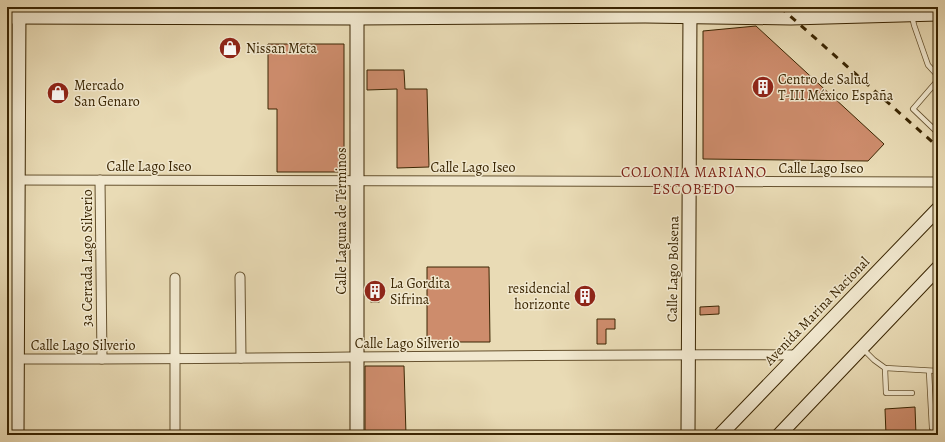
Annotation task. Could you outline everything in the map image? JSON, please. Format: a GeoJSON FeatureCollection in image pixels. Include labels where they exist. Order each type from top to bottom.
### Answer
{"type":"FeatureCollection","features":[{"type":"Feature","properties":{"kind":"main road","name":"Calle Laguna de Términos"},"geometry":{"type":"LineString","coordinates":[[357,12],[358,435]]}},
{"type":"Feature","properties":{"kind":"main road"},"geometry":{"type":"LineString","coordinates":[[16,435],[18,359],[12,270],[15,14],[690,12],[791,18],[938,14]]}},
{"type":"Feature","properties":{"kind":"main road","name":"Calle Lago Bolsena"},"geometry":{"type":"LineString","coordinates":[[688,435],[690,12]]}},
{"type":"Feature","properties":{"kind":"main road","name":"Avenida Marina Nacional"},"geometry":{"type":"LineString","coordinates":[[720,435],[938,209]]}},
{"type":"Feature","properties":{"kind":"main road"},"geometry":{"type":"LineString","coordinates":[[779,435],[938,268]]}},
{"type":"Feature","properties":{"kind":"street","name":"Calle Lago Iseo"},"geometry":{"type":"LineString","coordinates":[[13,180],[938,182]]}},
{"type":"Feature","properties":{"kind":"street","name":"3a Cerrada Lago Silverio"},"geometry":{"type":"LineString","coordinates":[[100,180],[102,359]]}},
{"type":"Feature","properties":{"kind":"street"},"geometry":{"type":"LineString","coordinates":[[240,277],[241,358]]}},
{"type":"Feature","properties":{"kind":"street"},"geometry":{"type":"LineString","coordinates":[[175,278],[175,435]]}},
{"type":"Feature","properties":{"kind":"street","name":"Calle Lago Silverio"},"geometry":{"type":"LineString","coordinates":[[18,359],[688,354],[796,355]]}},
{"type":"Feature","properties":{"kind":"lane"},"geometry":{"type":"LineString","coordinates":[[912,14],[914,25],[928,65],[938,76]]}},
{"type":"Feature","properties":{"kind":"lane"},"geometry":{"type":"LineString","coordinates":[[938,80],[913,109],[938,133]]}},
{"type":"Feature","properties":{"kind":"lane"},"geometry":{"type":"LineString","coordinates":[[862,348],[885,368],[929,372],[938,371]]}},
{"type":"Feature","properties":{"kind":"lane"},"geometry":{"type":"LineString","coordinates":[[885,368],[886,393],[912,393]]}},
{"type":"Feature","properties":{"kind":"lane"},"geometry":{"type":"LineString","coordinates":[[929,372],[932,428],[938,428]]}},
{"type":"Feature","properties":{"kind":"building","name":"Centro de Salud T-III México España"},"geometry":{"type":"Polygon","coordinates":[[[756,26],[884,144],[868,161],[703,159],[703,31],[756,26]]]}},
{"type":"Feature","properties":{"kind":"building"},"geometry":{"type":"Polygon","coordinates":[[[268,44],[344,44],[344,172],[277,172],[277,109],[268,109],[268,44]]]}},
{"type":"Feature","properties":{"kind":"building"},"geometry":{"type":"Polygon","coordinates":[[[367,70],[404,70],[405,89],[427,89],[429,167],[397,168],[397,89],[367,90],[367,70]]]}},
{"type":"Feature","properties":{"kind":"building"},"geometry":{"type":"Polygon","coordinates":[[[427,267],[489,267],[490,342],[427,342],[427,267]]]}},
{"type":"Feature","properties":{"kind":"building","name":"La Gordita Sifrina"},"geometry":{"type":"Polygon","coordinates":[[[371,286],[379,286],[379,302],[371,302],[371,286]]]}},
{"type":"Feature","properties":{"kind":"building","name":"residencial horizonte"},"geometry":{"type":"Polygon","coordinates":[[[581,291],[589,291],[589,300],[581,301],[581,291]]]}},
{"type":"Feature","properties":{"kind":"building"},"geometry":{"type":"Polygon","coordinates":[[[719,306],[719,314],[700,315],[700,307],[719,306]]]}},
{"type":"Feature","properties":{"kind":"building"},"geometry":{"type":"Polygon","coordinates":[[[597,319],[615,319],[615,329],[606,329],[606,344],[597,344],[597,319]]]}},
{"type":"Feature","properties":{"kind":"building"},"geometry":{"type":"Polygon","coordinates":[[[365,366],[404,366],[406,435],[365,435],[365,366]]]}},
{"type":"Feature","properties":{"kind":"building"},"geometry":{"type":"Polygon","coordinates":[[[915,407],[916,435],[886,435],[885,409],[915,407]]]}},
{"type":"Feature","properties":{"kind":"railway"},"geometry":{"type":"LineString","coordinates":[[780,7],[938,147]]}},
{"type":"Feature","properties":{"kind":"place","name":"Nissan Meta"},"geometry":{"type":"Point","coordinates":[230,48]}},
{"type":"Feature","properties":{"kind":"place","name":"Centro de Salud T-III México España"},"geometry":{"type":"Point","coordinates":[763,87]}},
{"type":"Feature","properties":{"kind":"place","name":"Mercado San Genaro"},"geometry":{"type":"Point","coordinates":[58,93]}},
{"type":"Feature","properties":{"kind":"place","name":"La Gordita Sifrina"},"geometry":{"type":"Point","coordinates":[375,291]}},
{"type":"Feature","properties":{"kind":"place","name":"residencial horizonte"},"geometry":{"type":"Point","coordinates":[585,296]}},
{"type":"Feature","properties":{"kind":"district","name":"COLONIA MARIANO ESCOBEDO"},"geometry":{"type":"Point","coordinates":[694,180]}}]}
